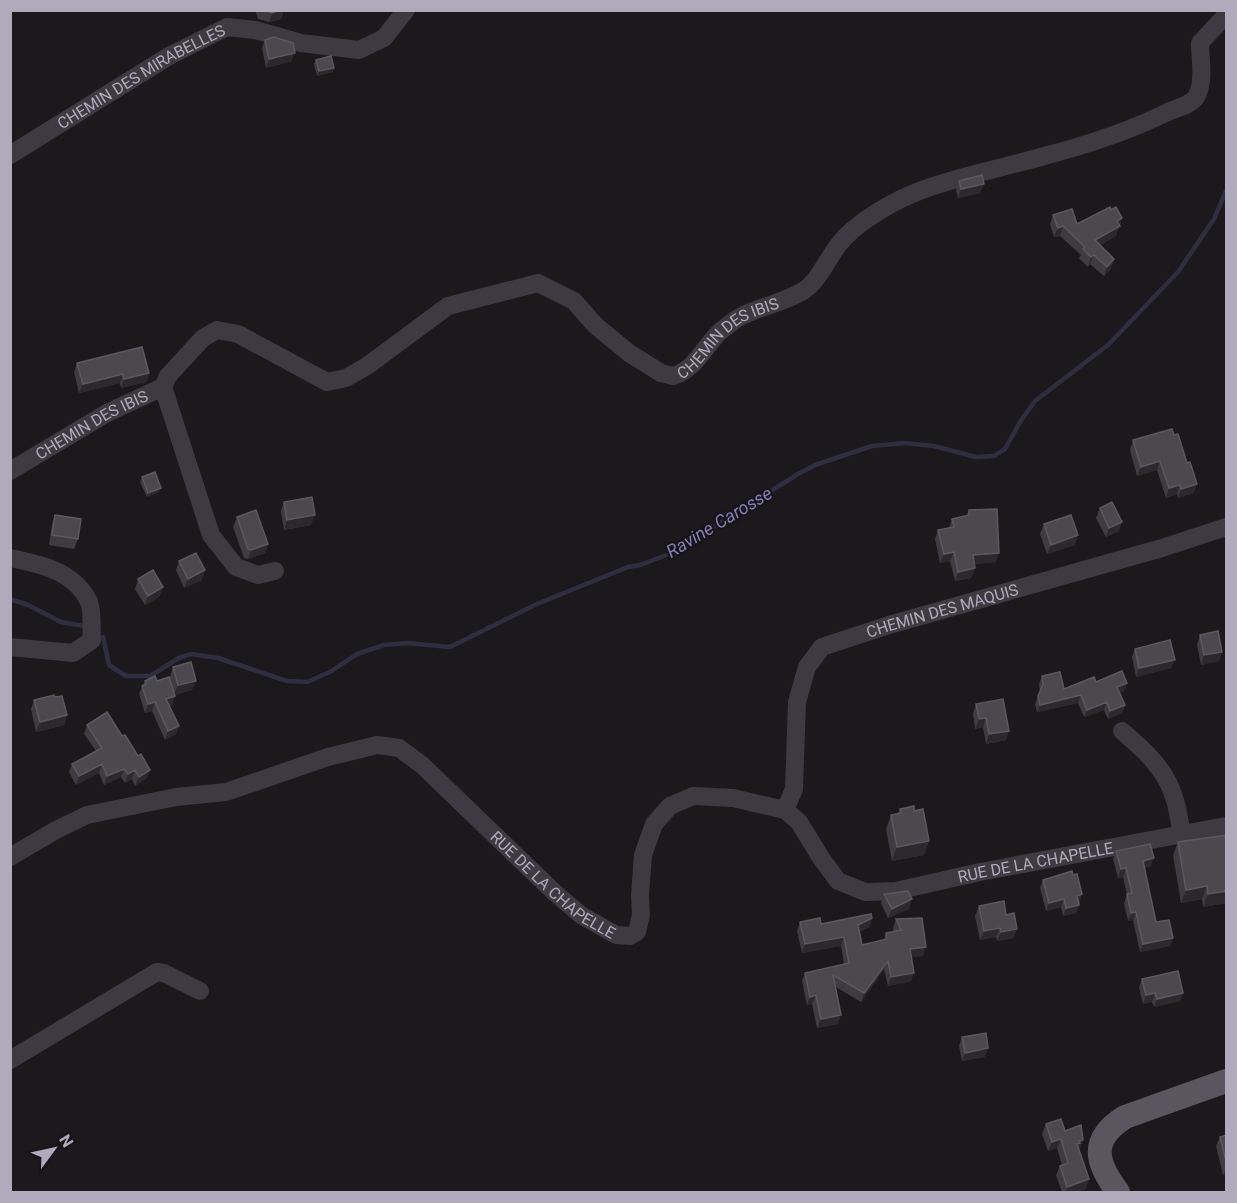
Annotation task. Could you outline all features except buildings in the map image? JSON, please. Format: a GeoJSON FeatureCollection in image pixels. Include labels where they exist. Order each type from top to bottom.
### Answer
{"type":"FeatureCollection","features":[{"type":"Feature","properties":{"kind":"main road"},"geometry":{"type":"LineString","coordinates":[[1118,1192],[1104,1175],[1099,1153],[1101,1140],[1111,1125],[1162,1102],[1227,1081]]}},
{"type":"Feature","properties":{"kind":"street","name":"CHEMIN DES MIRABELLES"},"geometry":{"type":"LineString","coordinates":[[10,155],[169,56],[227,27],[255,30],[302,43],[359,50],[384,38],[406,10]]}},
{"type":"Feature","properties":{"kind":"street","name":"CHEMIN DES IBIS"},"geometry":{"type":"LineString","coordinates":[[10,471],[107,413],[163,387],[168,376],[203,338],[217,330],[238,334],[327,382],[346,378],[367,366],[447,306],[538,283],[574,301],[595,325],[649,366],[673,376],[683,373],[719,333],[742,315],[804,291],[815,280],[852,229],[888,208],[919,192],[954,179],[1100,140],[1193,101],[1201,81],[1200,43],[1227,15]]}},
{"type":"Feature","properties":{"kind":"street"},"geometry":{"type":"LineString","coordinates":[[163,387],[211,535],[236,567],[258,575],[276,571]]}},
{"type":"Feature","properties":{"kind":"street","name":"CHEMIN DES MAQUIS"},"geometry":{"type":"LineString","coordinates":[[786,810],[794,789],[797,702],[807,668],[822,647],[1227,527]]}},
{"type":"Feature","properties":{"kind":"street"},"geometry":{"type":"LineString","coordinates":[[10,558],[43,564],[72,579],[90,603],[92,640],[73,653],[10,647]]}},
{"type":"Feature","properties":{"kind":"street"},"geometry":{"type":"LineString","coordinates":[[1122,731],[1147,752],[1162,772],[1174,795],[1182,834]]}},
{"type":"Feature","properties":{"kind":"street","name":"RUE DE LA CHAPELLE"},"geometry":{"type":"LineString","coordinates":[[10,857],[87,815],[176,796],[226,792],[328,757],[377,745],[399,748],[422,765],[554,892],[581,915],[616,936],[630,936],[637,932],[641,915],[643,855],[654,825],[670,806],[693,796],[733,798],[786,810],[799,822],[821,858],[838,880],[865,892],[896,891],[980,872],[1227,826]]}},
{"type":"Feature","properties":{"kind":"street"},"geometry":{"type":"LineString","coordinates":[[10,1060],[157,972],[164,973],[200,991]]}},
{"type":"Feature","properties":{"kind":"waterway","name":"Ravine Carosse"},"geometry":{"type":"LineString","coordinates":[[103,637],[109,665],[126,676],[150,676],[179,658],[191,654],[218,658],[287,681],[307,682],[330,672],[357,654],[384,645],[407,643],[450,647],[537,604],[628,567],[672,553],[798,474],[815,465],[872,446],[905,443],[934,446],[976,457],[994,456],[1005,449],[1035,401],[1108,345],[1178,272],[1214,219],[1226,191]]}},
{"type":"Feature","properties":{"kind":"waterway","name":"Ravine Carosse"},"geometry":{"type":"LineString","coordinates":[[10,599],[28,605],[61,622],[84,626]]}}]}
